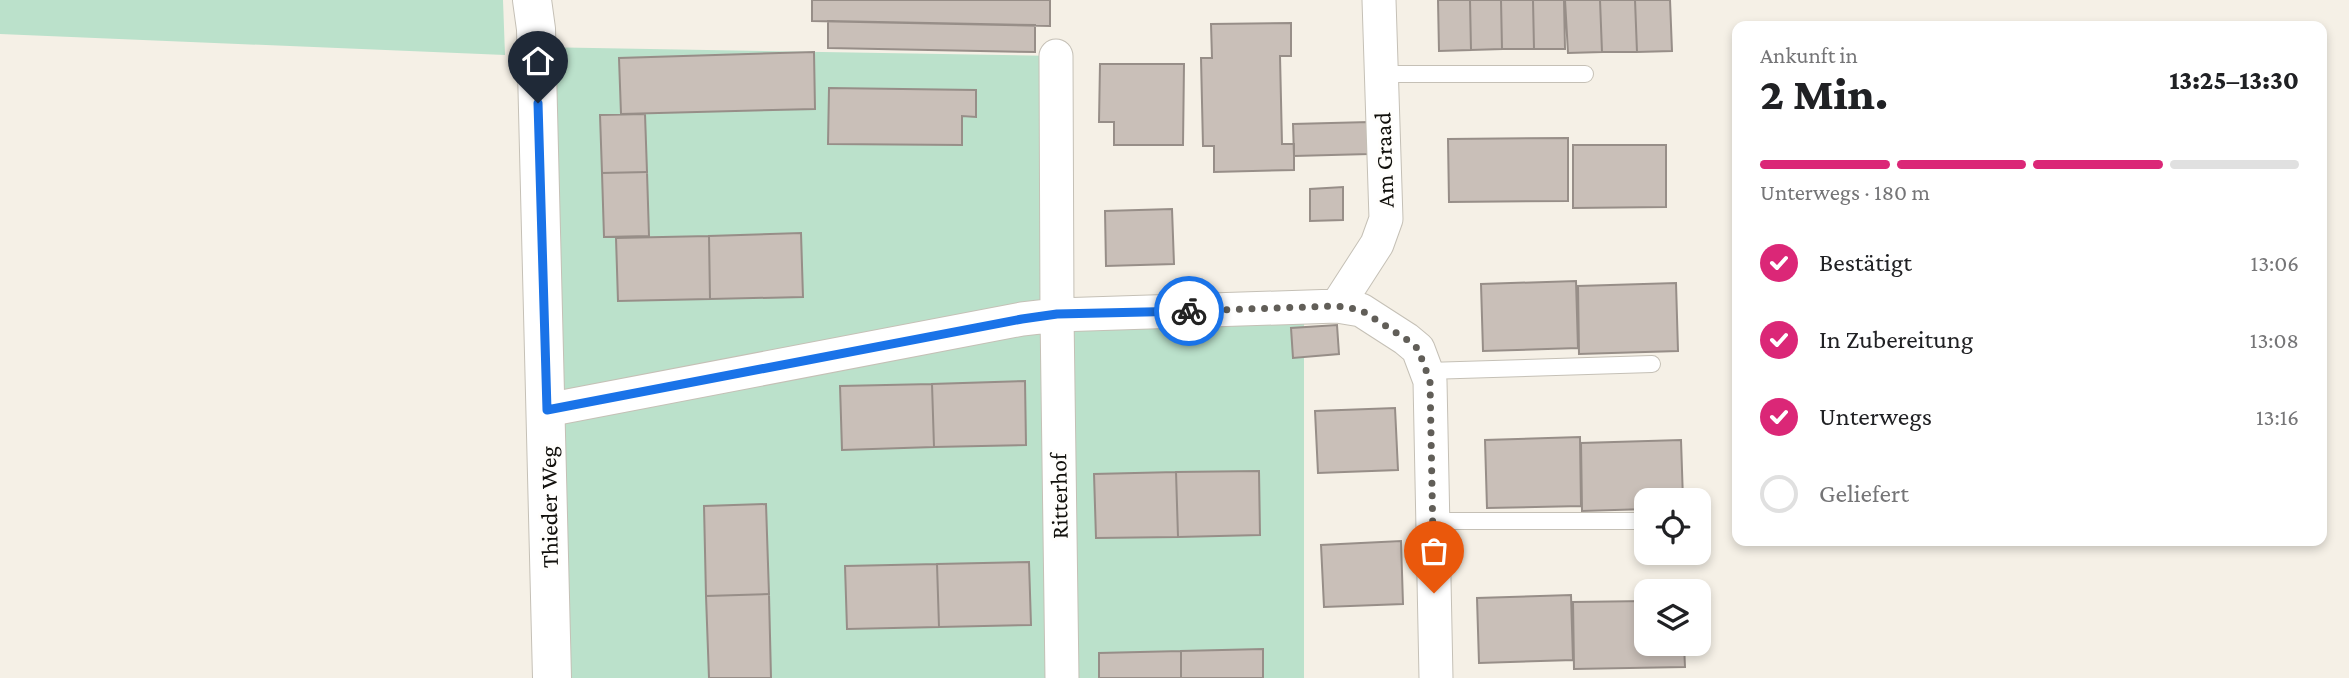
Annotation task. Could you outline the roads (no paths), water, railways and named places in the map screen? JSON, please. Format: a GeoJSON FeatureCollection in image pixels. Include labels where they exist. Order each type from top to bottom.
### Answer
{"type":"FeatureCollection","features":[{"type":"Feature","properties":{"kind":"street","name":"Thieder Weg"},"geometry":{"type":"LineString","coordinates":[[532,0],[536,29],[552,678]]}},
{"type":"Feature","properties":{"kind":"street","name":"Am Graad"},"geometry":{"type":"LineString","coordinates":[[1337,306],[1377,244],[1387,219],[1379,0]]}},
{"type":"Feature","properties":{"kind":"street","name":"Ritterhof"},"geometry":{"type":"LineString","coordinates":[[1056,56],[1062,678]]}},
{"type":"Feature","properties":{"kind":"street"},"geometry":{"type":"LineString","coordinates":[[547,410],[1057,314],[1337,306],[1361,310],[1418,349],[1430,381],[1436,678]]}},
{"type":"Feature","properties":{"kind":"lane"},"geometry":{"type":"LineString","coordinates":[[1382,74],[1585,74]]}},
{"type":"Feature","properties":{"kind":"lane"},"geometry":{"type":"LineString","coordinates":[[1427,371],[1652,364]]}},
{"type":"Feature","properties":{"kind":"lane"},"geometry":{"type":"LineString","coordinates":[[1433,521],[1634,521]]}}]}
